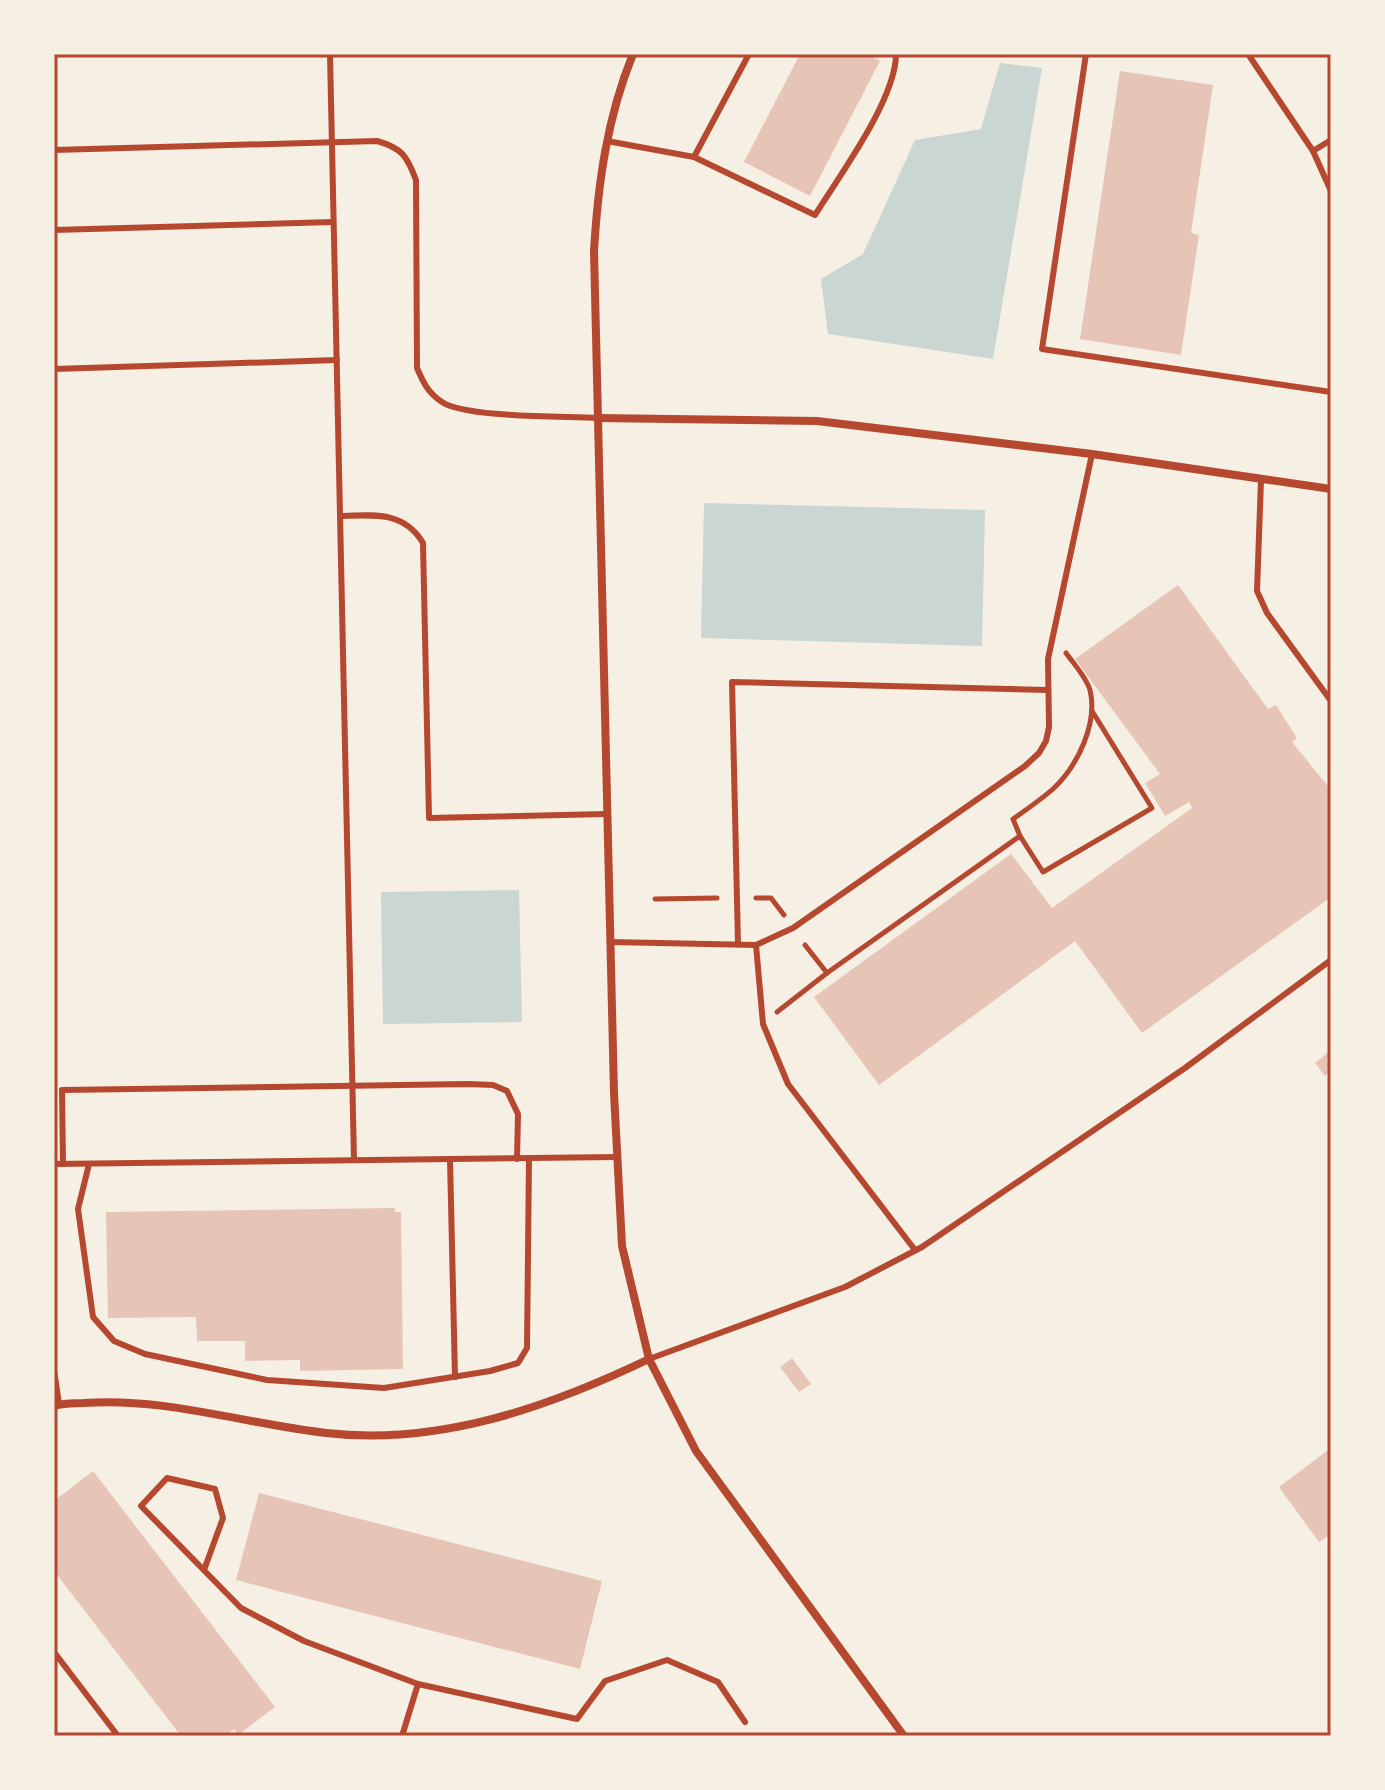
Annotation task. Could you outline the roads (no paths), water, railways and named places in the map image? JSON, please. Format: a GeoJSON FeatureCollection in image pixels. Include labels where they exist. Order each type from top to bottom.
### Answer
{"type":"FeatureCollection","features":[{"type":"Feature","properties":{"kind":"street"},"geometry":{"type":"LineString","coordinates":[[633,54],[624,76],[598,186],[594,251],[606,814],[622,1246],[649,1359],[696,1451],[901,1735]]}},
{"type":"Feature","properties":{"kind":"street"},"geometry":{"type":"LineString","coordinates":[[597,418],[817,421],[1092,454],[1331,489]]}},
{"type":"Feature","properties":{"kind":"street"},"geometry":{"type":"LineString","coordinates":[[57,1405],[111,1401],[180,1409],[328,1434],[412,1435],[516,1413],[592,1386],[649,1359]]}},
{"type":"Feature","properties":{"kind":"lane"},"geometry":{"type":"LineString","coordinates":[[330,54],[354,1160]]}},
{"type":"Feature","properties":{"kind":"lane"},"geometry":{"type":"LineString","coordinates":[[694,157],[749,54]]}},
{"type":"Feature","properties":{"kind":"lane"},"geometry":{"type":"LineString","coordinates":[[607,141],[694,157],[815,215],[880,109],[896,67],[896,54]]}},
{"type":"Feature","properties":{"kind":"lane"},"geometry":{"type":"LineString","coordinates":[[1086,54],[1042,349],[1331,392]]}},
{"type":"Feature","properties":{"kind":"lane"},"geometry":{"type":"LineString","coordinates":[[1248,54],[1313,151],[1331,191]]}},
{"type":"Feature","properties":{"kind":"lane"},"geometry":{"type":"LineString","coordinates":[[1313,151],[1331,140]]}},
{"type":"Feature","properties":{"kind":"lane"},"geometry":{"type":"LineString","coordinates":[[54,150],[377,141],[396,147],[409,161],[416,180],[417,368],[426,389],[444,404],[470,412],[597,418]]}},
{"type":"Feature","properties":{"kind":"lane"},"geometry":{"type":"LineString","coordinates":[[54,230],[333,222]]}},
{"type":"Feature","properties":{"kind":"lane"},"geometry":{"type":"LineString","coordinates":[[54,369],[337,360]]}},
{"type":"Feature","properties":{"kind":"lane"},"geometry":{"type":"LineString","coordinates":[[610,942],[756,945],[793,928],[1025,766],[1039,753],[1049,727],[1048,659],[1092,454]]}},
{"type":"Feature","properties":{"kind":"lane"},"geometry":{"type":"LineString","coordinates":[[1261,480],[1257,591],[1267,613],[1331,701]]}},
{"type":"Feature","properties":{"kind":"lane"},"geometry":{"type":"LineString","coordinates":[[340,516],[374,515],[394,519],[414,528],[423,543],[429,818],[606,814]]}},
{"type":"Feature","properties":{"kind":"lane"},"geometry":{"type":"LineString","coordinates":[[738,944],[732,682],[1048,690]]}},
{"type":"Feature","properties":{"kind":"lane"},"geometry":{"type":"LineString","coordinates":[[756,945],[763,1024],[788,1084],[915,1250]]}},
{"type":"Feature","properties":{"kind":"lane"},"geometry":{"type":"LineString","coordinates":[[649,1359],[845,1287],[915,1250],[1082,1141],[1331,960]]}},
{"type":"Feature","properties":{"kind":"lane"},"geometry":{"type":"LineString","coordinates":[[63,1164],[62,1090],[352,1086],[493,1085],[507,1091],[518,1114],[517,1159]]}},
{"type":"Feature","properties":{"kind":"lane"},"geometry":{"type":"LineString","coordinates":[[54,1164],[618,1157]]}},
{"type":"Feature","properties":{"kind":"lane"},"geometry":{"type":"LineString","coordinates":[[89,1164],[78,1209],[93,1317],[114,1341],[145,1354],[267,1380],[384,1388],[490,1371],[518,1363],[527,1348],[529,1158]]}},
{"type":"Feature","properties":{"kind":"lane"},"geometry":{"type":"LineString","coordinates":[[450,1159],[455,1377]]}},
{"type":"Feature","properties":{"kind":"lane"},"geometry":{"type":"LineString","coordinates":[[54,1370],[57,1405]]}},
{"type":"Feature","properties":{"kind":"lane"},"geometry":{"type":"LineString","coordinates":[[204,1570],[223,1518],[215,1489],[167,1478],[141,1506],[241,1608],[304,1641],[418,1684],[577,1719],[605,1681],[667,1660],[718,1682],[745,1722]]}},
{"type":"Feature","properties":{"kind":"lane"},"geometry":{"type":"LineString","coordinates":[[54,1652],[118,1736]]}},
{"type":"Feature","properties":{"kind":"lane"},"geometry":{"type":"LineString","coordinates":[[402,1736],[418,1684]]}}]}
